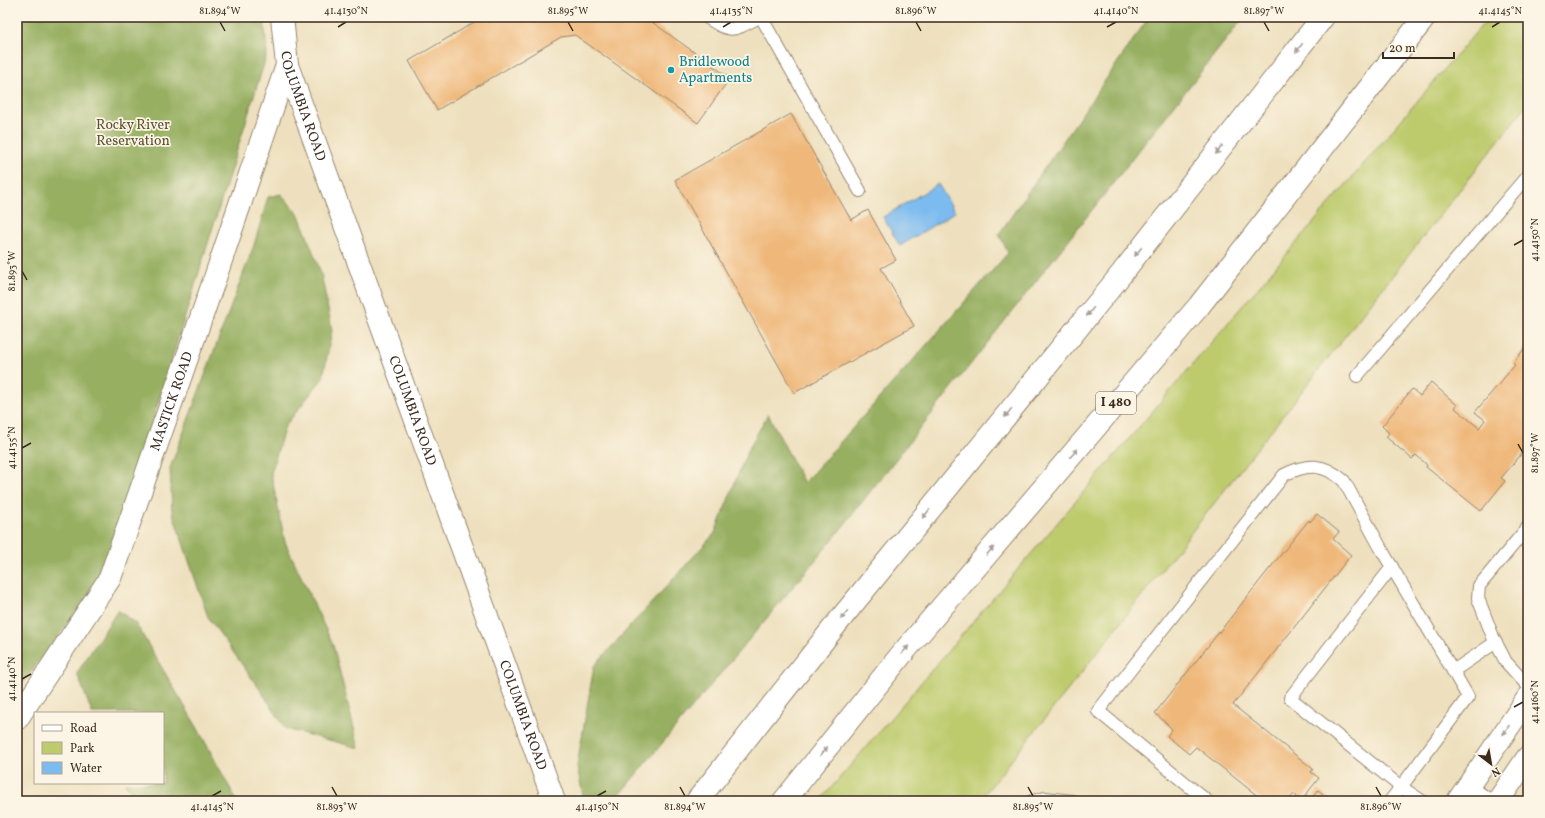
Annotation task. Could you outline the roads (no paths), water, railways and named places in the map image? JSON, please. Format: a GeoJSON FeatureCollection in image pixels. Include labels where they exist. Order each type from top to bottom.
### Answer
{"type":"FeatureCollection","features":[{"type":"Feature","properties":{"kind":"main road","name":"COLUMBIA ROAD"},"geometry":{"type":"LineString","coordinates":[[282,17],[287,65],[553,798]]}},
{"type":"Feature","properties":{"kind":"main road"},"geometry":{"type":"LineString","coordinates":[[697,801],[838,622],[1115,282],[1323,17]]}},
{"type":"Feature","properties":{"kind":"main road","name":"I 480"},"geometry":{"type":"LineString","coordinates":[[784,801],[901,655],[1199,306],[1425,17]]}},
{"type":"Feature","properties":{"kind":"main road","name":"MASTICK ROAD"},"geometry":{"type":"LineString","coordinates":[[17,719],[110,578],[215,278],[287,65]]}},
{"type":"Feature","properties":{"kind":"main road"},"geometry":{"type":"LineString","coordinates":[[1464,793],[1528,698]]}},
{"type":"Feature","properties":{"kind":"main road"},"geometry":{"type":"LineString","coordinates":[[1498,801],[1528,757]]}},
{"type":"Feature","properties":{"kind":"lane"},"geometry":{"type":"LineString","coordinates":[[706,17],[721,27],[730,30],[738,28],[760,17],[860,191]]}},
{"type":"Feature","properties":{"kind":"lane"},"geometry":{"type":"LineString","coordinates":[[1357,376],[1528,175]]}},
{"type":"Feature","properties":{"kind":"lane"},"geometry":{"type":"LineString","coordinates":[[1207,801],[1098,711],[1284,475],[1294,470],[1321,467],[1336,473],[1344,481],[1468,697],[1390,801]]}},
{"type":"Feature","properties":{"kind":"lane"},"geometry":{"type":"LineString","coordinates":[[1528,527],[1478,586],[1478,598],[1496,642],[1506,662],[1528,686]]}},
{"type":"Feature","properties":{"kind":"lane"},"geometry":{"type":"LineString","coordinates":[[1392,567],[1290,698],[1401,787],[1422,801]]}},
{"type":"Feature","properties":{"kind":"lane"},"geometry":{"type":"LineString","coordinates":[[1453,671],[1496,642]]}},
{"type":"Feature","properties":{"kind":"lane"},"geometry":{"type":"LineString","coordinates":[[1464,793],[1491,801]]}},
{"type":"Feature","properties":{"kind":"lane"},"geometry":{"type":"LineString","coordinates":[[1032,801],[1045,798],[1072,801]]}},
{"type":"Feature","properties":{"kind":"water"},"geometry":{"type":"Polygon","coordinates":[[[938,184],[955,212],[900,246],[883,217],[938,184]]]}},
{"type":"Feature","properties":{"kind":"place","name":"Bridlewood Apartments"},"geometry":{"type":"Point","coordinates":[671,70]}},
{"type":"Feature","properties":{"kind":"park label","name":"Rocky River Reservation"},"geometry":{"type":"Point","coordinates":[133,134]}}]}
